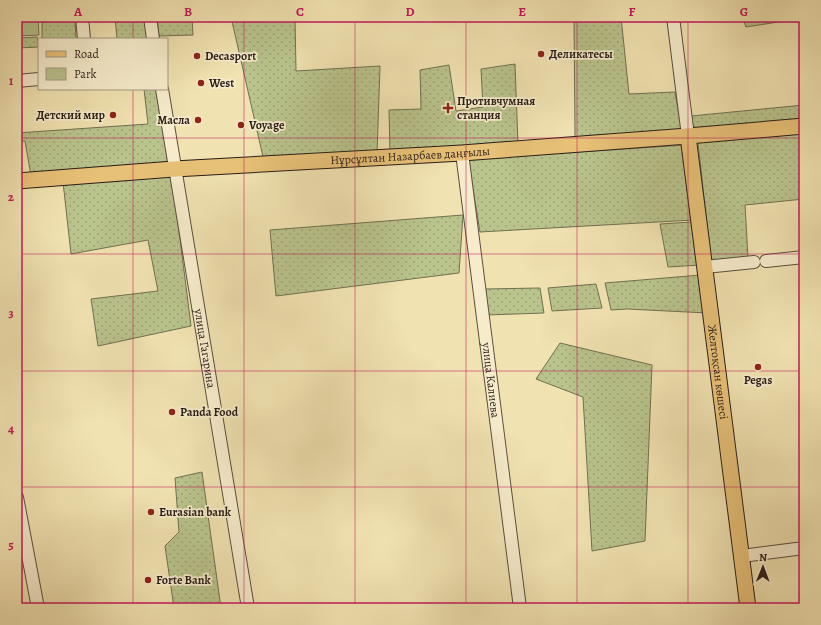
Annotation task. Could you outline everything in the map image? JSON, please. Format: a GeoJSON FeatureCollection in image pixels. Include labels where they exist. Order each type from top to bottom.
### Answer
{"type":"FeatureCollection","features":[{"type":"Feature","properties":{"kind":"main road","name":"Нұрсұлтан Назарбаев даңғылы"},"geometry":{"type":"LineString","coordinates":[[17,181],[174,169],[462,153],[804,126]]}},
{"type":"Feature","properties":{"kind":"main road","name":"Желтоқсан көшесі"},"geometry":{"type":"LineString","coordinates":[[688,136],[748,608]]}},
{"type":"Feature","properties":{"kind":"street"},"geometry":{"type":"LineString","coordinates":[[82,17],[84,38]]}},
{"type":"Feature","properties":{"kind":"street"},"geometry":{"type":"LineString","coordinates":[[150,17],[153,38]]}},
{"type":"Feature","properties":{"kind":"street"},"geometry":{"type":"LineString","coordinates":[[672,17],[688,136]]}},
{"type":"Feature","properties":{"kind":"street"},"geometry":{"type":"LineString","coordinates":[[17,81],[38,79]]}},
{"type":"Feature","properties":{"kind":"street","name":"улица Гагарина"},"geometry":{"type":"LineString","coordinates":[[162,90],[174,169],[248,608]]}},
{"type":"Feature","properties":{"kind":"street","name":"улица Калиева"},"geometry":{"type":"LineString","coordinates":[[462,153],[520,608]]}},
{"type":"Feature","properties":{"kind":"street"},"geometry":{"type":"LineString","coordinates":[[766,261],[804,257]]}},
{"type":"Feature","properties":{"kind":"street"},"geometry":{"type":"LineString","coordinates":[[705,268],[754,262]]}},
{"type":"Feature","properties":{"kind":"street"},"geometry":{"type":"LineString","coordinates":[[17,497],[38,608]]}},
{"type":"Feature","properties":{"kind":"street"},"geometry":{"type":"LineString","coordinates":[[742,556],[804,548]]}},
{"type":"Feature","properties":{"kind":"green space"},"geometry":{"type":"Polygon","coordinates":[[[17,17],[38,17],[39,35],[17,36],[17,17]]]}},
{"type":"Feature","properties":{"kind":"green space"},"geometry":{"type":"Polygon","coordinates":[[[115,17],[146,17],[150,38],[117,38],[115,17]]]}},
{"type":"Feature","properties":{"kind":"green space"},"geometry":{"type":"Polygon","coordinates":[[[157,17],[192,17],[193,35],[159,36],[157,17]]]}},
{"type":"Feature","properties":{"kind":"green space"},"geometry":{"type":"Polygon","coordinates":[[[231,17],[295,17],[296,71],[380,66],[377,154],[264,161],[231,17]]]}},
{"type":"Feature","properties":{"kind":"green space"},"geometry":{"type":"Polygon","coordinates":[[[574,17],[621,17],[629,94],[675,92],[682,132],[575,138],[574,17]]]}},
{"type":"Feature","properties":{"kind":"green space"},"geometry":{"type":"Polygon","coordinates":[[[742,17],[804,17],[804,18],[746,27],[742,17]]]}},
{"type":"Feature","properties":{"kind":"green space"},"geometry":{"type":"Polygon","coordinates":[[[75,20],[76,38],[42,38],[42,22],[75,20]]]}},
{"type":"Feature","properties":{"kind":"green space"},"geometry":{"type":"Polygon","coordinates":[[[37,37],[38,47],[17,48],[17,38],[37,37]]]}},
{"type":"Feature","properties":{"kind":"green space"},"geometry":{"type":"Polygon","coordinates":[[[515,64],[518,144],[390,153],[389,110],[421,109],[420,70],[449,65],[456,111],[483,107],[481,69],[515,64]]]}},
{"type":"Feature","properties":{"kind":"green space"},"geometry":{"type":"Polygon","coordinates":[[[144,90],[162,90],[174,165],[31,176],[25,141],[17,142],[17,133],[148,124],[144,90]]]}},
{"type":"Feature","properties":{"kind":"green space"},"geometry":{"type":"Polygon","coordinates":[[[804,105],[804,122],[693,131],[691,116],[804,105]]]}},
{"type":"Feature","properties":{"kind":"green space"},"geometry":{"type":"Polygon","coordinates":[[[804,133],[804,199],[745,205],[748,258],[711,261],[698,143],[804,133]]]}},
{"type":"Feature","properties":{"kind":"green space"},"geometry":{"type":"Polygon","coordinates":[[[685,145],[693,220],[480,232],[468,159],[685,145]]]}},
{"type":"Feature","properties":{"kind":"green space"},"geometry":{"type":"Polygon","coordinates":[[[172,176],[191,326],[98,346],[91,299],[158,291],[148,240],[71,254],[63,182],[172,176]]]}},
{"type":"Feature","properties":{"kind":"green space"},"geometry":{"type":"Polygon","coordinates":[[[463,215],[459,273],[276,296],[270,230],[463,215]]]}},
{"type":"Feature","properties":{"kind":"green space"},"geometry":{"type":"Polygon","coordinates":[[[691,222],[700,265],[668,267],[660,224],[691,222]]]}},
{"type":"Feature","properties":{"kind":"green space"},"geometry":{"type":"Polygon","coordinates":[[[701,275],[707,313],[627,309],[611,310],[605,283],[701,275]]]}},
{"type":"Feature","properties":{"kind":"green space"},"geometry":{"type":"Polygon","coordinates":[[[596,284],[602,308],[552,311],[548,288],[596,284]]]}},
{"type":"Feature","properties":{"kind":"green space"},"geometry":{"type":"Polygon","coordinates":[[[540,288],[544,313],[487,315],[484,289],[540,288]]]}},
{"type":"Feature","properties":{"kind":"green space"},"geometry":{"type":"Polygon","coordinates":[[[560,343],[652,365],[645,541],[592,551],[583,397],[536,379],[560,343]]]}},
{"type":"Feature","properties":{"kind":"green space"},"geometry":{"type":"Polygon","coordinates":[[[202,472],[221,608],[174,608],[165,546],[179,532],[175,478],[202,472]]]}},
{"type":"Feature","properties":{"kind":"place","name":"Деликатесы"},"geometry":{"type":"Point","coordinates":[541,54]}},
{"type":"Feature","properties":{"kind":"place","name":"Decasport"},"geometry":{"type":"Point","coordinates":[197,56]}},
{"type":"Feature","properties":{"kind":"place","name":"West"},"geometry":{"type":"Point","coordinates":[201,83]}},
{"type":"Feature","properties":{"kind":"place","name":"Противчумная станция"},"geometry":{"type":"Point","coordinates":[448,108]}},
{"type":"Feature","properties":{"kind":"place","name":"Детский мир"},"geometry":{"type":"Point","coordinates":[113,115]}},
{"type":"Feature","properties":{"kind":"place","name":"Масла"},"geometry":{"type":"Point","coordinates":[198,120]}},
{"type":"Feature","properties":{"kind":"place","name":"Voyage"},"geometry":{"type":"Point","coordinates":[241,125]}},
{"type":"Feature","properties":{"kind":"place","name":"Pegas"},"geometry":{"type":"Point","coordinates":[758,367]}},
{"type":"Feature","properties":{"kind":"place","name":"Panda Food"},"geometry":{"type":"Point","coordinates":[172,412]}},
{"type":"Feature","properties":{"kind":"place","name":"Eurasian bank"},"geometry":{"type":"Point","coordinates":[151,512]}},
{"type":"Feature","properties":{"kind":"place","name":"Forte Bank"},"geometry":{"type":"Point","coordinates":[148,580]}}]}
